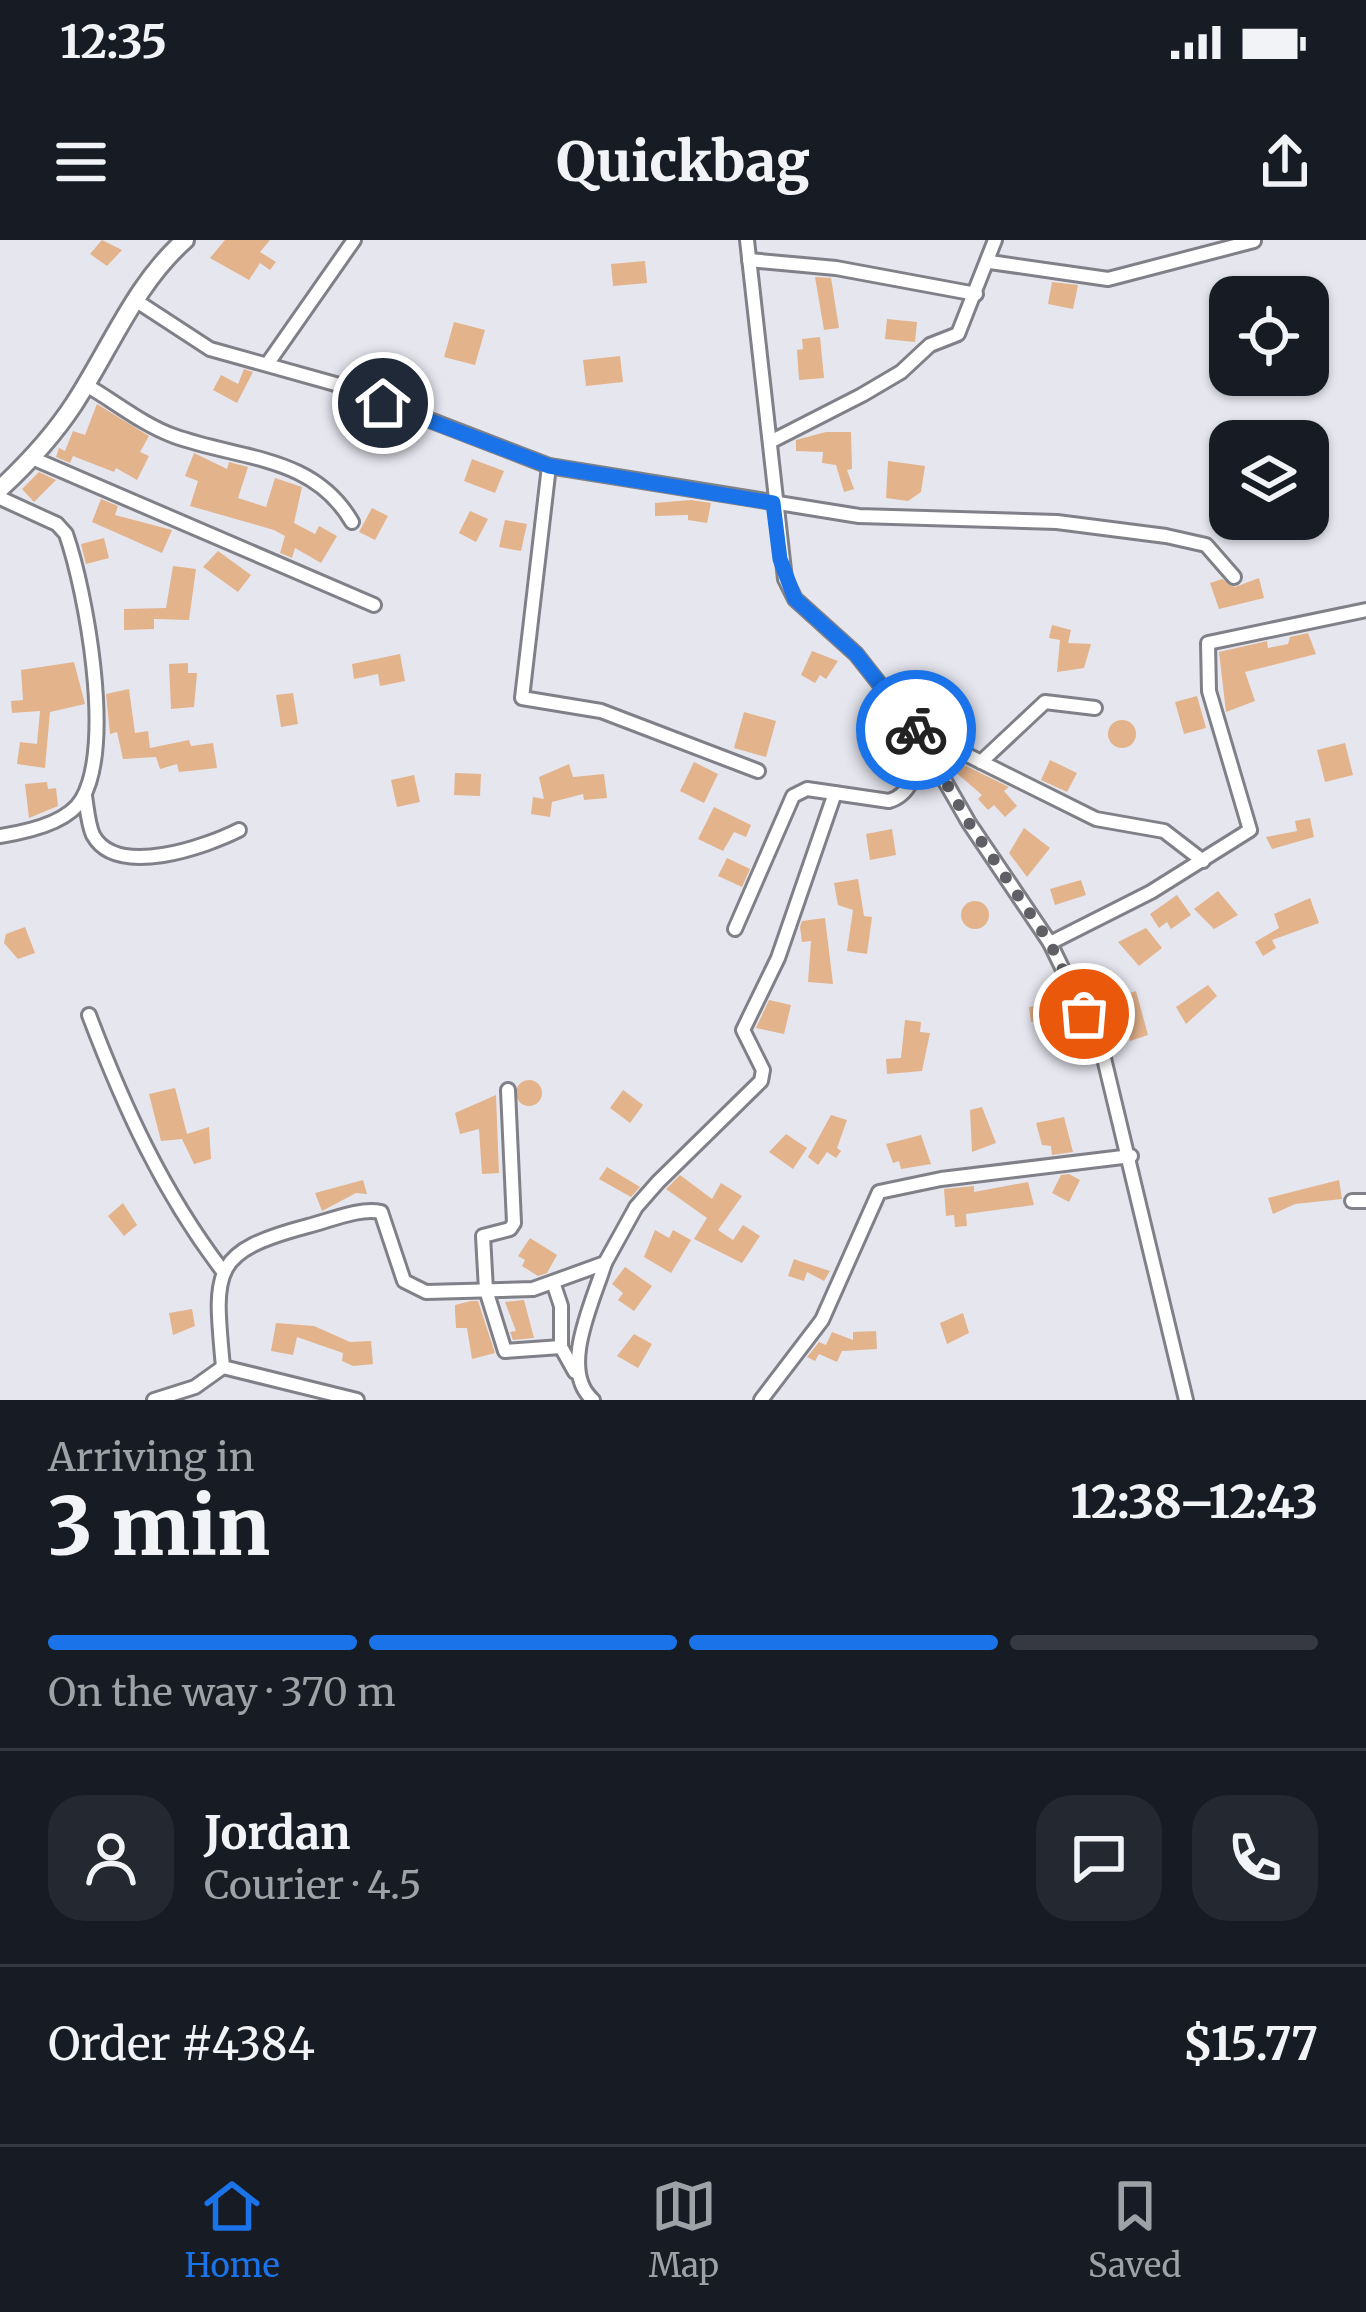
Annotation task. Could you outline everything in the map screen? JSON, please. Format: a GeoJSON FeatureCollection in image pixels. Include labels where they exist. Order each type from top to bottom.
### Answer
{"type":"FeatureCollection","features":[{"type":"Feature","properties":{"kind":"street"},"geometry":{"type":"LineString","coordinates":[[268,363],[354,240]]}},
{"type":"Feature","properties":{"kind":"street"},"geometry":{"type":"LineString","coordinates":[[747,240],[780,559],[795,599],[856,654],[919,736],[969,823],[1050,943],[1102,1050],[1186,1400]]}},
{"type":"Feature","properties":{"kind":"street"},"geometry":{"type":"LineString","coordinates":[[770,442],[862,395],[901,372],[930,345],[958,334],[994,240]]}},
{"type":"Feature","properties":{"kind":"street"},"geometry":{"type":"LineString","coordinates":[[989,262],[1108,279],[1254,241]]}},
{"type":"Feature","properties":{"kind":"street"},"geometry":{"type":"LineString","coordinates":[[172,244],[86,385],[0,494],[57,524],[71,549],[97,736],[85,795],[92,832],[116,852],[192,853],[239,830]]}},
{"type":"Feature","properties":{"kind":"street"},"geometry":{"type":"LineString","coordinates":[[749,260],[836,268],[976,294]]}},
{"type":"Feature","properties":{"kind":"street"},"geometry":{"type":"LineString","coordinates":[[135,300],[210,349],[339,385],[549,466],[859,516],[1058,522],[1166,536],[1206,544],[1234,577]]}},
{"type":"Feature","properties":{"kind":"street"},"geometry":{"type":"LineString","coordinates":[[86,385],[168,435],[254,456],[324,484],[352,522]]}},
{"type":"Feature","properties":{"kind":"street"},"geometry":{"type":"LineString","coordinates":[[32,458],[374,605]]}},
{"type":"Feature","properties":{"kind":"street"},"geometry":{"type":"LineString","coordinates":[[549,466],[522,698],[601,711],[758,771]]}},
{"type":"Feature","properties":{"kind":"street"},"geometry":{"type":"LineString","coordinates":[[1050,943],[1203,861],[1250,830],[1209,691],[1208,643],[1366,610]]}},
{"type":"Feature","properties":{"kind":"street"},"geometry":{"type":"LineString","coordinates":[[981,762],[1045,702],[1095,708]]}},
{"type":"Feature","properties":{"kind":"street"},"geometry":{"type":"LineString","coordinates":[[919,736],[1096,819],[1164,831],[1203,861]]}},
{"type":"Feature","properties":{"kind":"street"},"geometry":{"type":"LineString","coordinates":[[735,929],[793,796],[808,789],[900,798],[909,790],[919,736]]}},
{"type":"Feature","properties":{"kind":"street"},"geometry":{"type":"LineString","coordinates":[[578,1378],[582,1341],[605,1262],[635,1208],[761,1081],[763,1070],[743,1030],[778,958],[836,793]]}},
{"type":"Feature","properties":{"kind":"street"},"geometry":{"type":"LineString","coordinates":[[0,836],[66,815],[85,795]]}},
{"type":"Feature","properties":{"kind":"street"},"geometry":{"type":"LineString","coordinates":[[88,1015],[128,1117],[159,1175],[222,1270]]}},
{"type":"Feature","properties":{"kind":"street"},"geometry":{"type":"LineString","coordinates":[[508,1090],[514,1222],[510,1229],[483,1236],[486,1290],[507,1353],[561,1347]]}},
{"type":"Feature","properties":{"kind":"street"},"geometry":{"type":"LineString","coordinates":[[761,1400],[822,1320],[879,1192],[941,1179],[1131,1156]]}},
{"type":"Feature","properties":{"kind":"street"},"geometry":{"type":"LineString","coordinates":[[224,1367],[222,1270],[232,1253],[255,1240],[373,1209],[386,1216],[404,1282],[412,1290],[554,1286],[605,1262]]}},
{"type":"Feature","properties":{"kind":"street"},"geometry":{"type":"LineString","coordinates":[[554,1286],[561,1306],[561,1347],[593,1400]]}},
{"type":"Feature","properties":{"kind":"street"},"geometry":{"type":"LineString","coordinates":[[154,1400],[195,1387],[224,1367],[357,1400]]}},
{"type":"Feature","properties":{"kind":"building"},"geometry":{"type":"Polygon","coordinates":[[[102,240],[122,250],[107,266],[90,254],[102,240]]]}},
{"type":"Feature","properties":{"kind":"building"},"geometry":{"type":"Polygon","coordinates":[[[225,240],[270,240],[260,252],[276,262],[270,270],[260,263],[249,280],[210,258],[225,240]]]}},
{"type":"Feature","properties":{"kind":"building"},"geometry":{"type":"Polygon","coordinates":[[[645,261],[647,283],[613,286],[611,264],[645,261]]]}},
{"type":"Feature","properties":{"kind":"building"},"geometry":{"type":"Polygon","coordinates":[[[815,277],[831,278],[839,328],[824,330],[815,277]]]}},
{"type":"Feature","properties":{"kind":"building"},"geometry":{"type":"Polygon","coordinates":[[[1052,282],[1078,285],[1073,309],[1048,304],[1052,282]]]}},
{"type":"Feature","properties":{"kind":"building"},"geometry":{"type":"Polygon","coordinates":[[[887,319],[917,322],[915,342],[885,339],[887,319]]]}},
{"type":"Feature","properties":{"kind":"building"},"geometry":{"type":"Polygon","coordinates":[[[454,322],[485,330],[475,365],[444,357],[454,322]]]}},
{"type":"Feature","properties":{"kind":"building"},"geometry":{"type":"Polygon","coordinates":[[[820,337],[824,378],[799,380],[797,350],[803,349],[802,339],[820,337]]]}},
{"type":"Feature","properties":{"kind":"building"},"geometry":{"type":"Polygon","coordinates":[[[620,356],[623,382],[586,386],[583,360],[620,356]]]}},
{"type":"Feature","properties":{"kind":"building"},"geometry":{"type":"Polygon","coordinates":[[[244,369],[253,372],[237,403],[213,390],[221,375],[238,384],[244,369]]]}},
{"type":"Feature","properties":{"kind":"building"},"geometry":{"type":"Polygon","coordinates":[[[97,404],[149,436],[140,452],[149,456],[137,480],[116,468],[114,472],[73,456],[70,463],[56,457],[59,448],[65,451],[73,431],[85,435],[97,404]]]}},
{"type":"Feature","properties":{"kind":"building"},"geometry":{"type":"Polygon","coordinates":[[[851,432],[852,469],[847,470],[854,489],[844,492],[836,465],[822,463],[823,452],[796,451],[796,440],[851,432]]]}},
{"type":"Feature","properties":{"kind":"building"},"geometry":{"type":"Polygon","coordinates":[[[194,453],[227,469],[229,462],[248,467],[238,498],[266,507],[275,478],[302,487],[294,523],[315,534],[319,526],[337,536],[321,563],[295,548],[292,558],[280,553],[285,536],[274,530],[190,506],[198,481],[185,476],[194,453]]]}},
{"type":"Feature","properties":{"kind":"building"},"geometry":{"type":"Polygon","coordinates":[[[472,459],[504,471],[495,493],[464,481],[472,459]]]}},
{"type":"Feature","properties":{"kind":"building"},"geometry":{"type":"Polygon","coordinates":[[[888,461],[925,466],[921,492],[908,501],[886,498],[888,461]]]}},
{"type":"Feature","properties":{"kind":"building"},"geometry":{"type":"Polygon","coordinates":[[[39,472],[56,480],[34,502],[22,489],[39,472]]]}},
{"type":"Feature","properties":{"kind":"building"},"geometry":{"type":"Polygon","coordinates":[[[101,499],[118,506],[115,515],[172,530],[162,553],[92,522],[101,499]]]}},
{"type":"Feature","properties":{"kind":"building"},"geometry":{"type":"Polygon","coordinates":[[[655,503],[711,503],[707,523],[688,520],[688,515],[655,516],[655,503]]]}},
{"type":"Feature","properties":{"kind":"building"},"geometry":{"type":"Polygon","coordinates":[[[372,508],[388,516],[375,540],[359,532],[372,508]]]}},
{"type":"Feature","properties":{"kind":"building"},"geometry":{"type":"Polygon","coordinates":[[[470,511],[488,519],[476,542],[459,533],[470,511]]]}},
{"type":"Feature","properties":{"kind":"building"},"geometry":{"type":"Polygon","coordinates":[[[505,520],[527,524],[521,551],[499,547],[505,520]]]}},
{"type":"Feature","properties":{"kind":"building"},"geometry":{"type":"Polygon","coordinates":[[[104,538],[109,558],[86,564],[81,544],[104,538]]]}},
{"type":"Feature","properties":{"kind":"building"},"geometry":{"type":"Polygon","coordinates":[[[218,551],[251,575],[238,592],[203,567],[218,551]]]}},
{"type":"Feature","properties":{"kind":"building"},"geometry":{"type":"Polygon","coordinates":[[[173,566],[196,569],[189,620],[154,619],[154,629],[124,630],[124,609],[166,608],[173,566]]]}},
{"type":"Feature","properties":{"kind":"building"},"geometry":{"type":"Polygon","coordinates":[[[1259,578],[1264,598],[1219,609],[1210,583],[1222,579],[1235,587],[1259,578]]]}},
{"type":"Feature","properties":{"kind":"building"},"geometry":{"type":"Polygon","coordinates":[[[1052,625],[1071,630],[1068,643],[1091,644],[1084,668],[1057,672],[1060,640],[1049,638],[1052,625]]]}},
{"type":"Feature","properties":{"kind":"building"},"geometry":{"type":"Polygon","coordinates":[[[1308,633],[1316,654],[1245,672],[1255,701],[1226,712],[1219,652],[1267,641],[1268,648],[1288,644],[1290,637],[1308,633]]]}},
{"type":"Feature","properties":{"kind":"building"},"geometry":{"type":"Polygon","coordinates":[[[812,651],[838,661],[826,679],[820,675],[815,683],[801,675],[812,651]]]}},
{"type":"Feature","properties":{"kind":"building"},"geometry":{"type":"Polygon","coordinates":[[[400,654],[405,681],[380,686],[378,674],[354,679],[352,664],[400,654]]]}},
{"type":"Feature","properties":{"kind":"building"},"geometry":{"type":"Polygon","coordinates":[[[74,662],[85,704],[50,712],[45,768],[17,764],[20,742],[37,744],[40,711],[12,713],[11,701],[23,700],[21,670],[74,662]]]}},
{"type":"Feature","properties":{"kind":"building"},"geometry":{"type":"Polygon","coordinates":[[[188,663],[188,673],[197,673],[194,707],[171,709],[169,664],[188,663]]]}},
{"type":"Feature","properties":{"kind":"building"},"geometry":{"type":"Polygon","coordinates":[[[129,689],[135,733],[148,731],[150,748],[189,740],[191,746],[213,743],[217,768],[179,772],[177,764],[160,769],[156,757],[123,759],[117,732],[110,734],[106,694],[129,689]]]}},
{"type":"Feature","properties":{"kind":"building"},"geometry":{"type":"Polygon","coordinates":[[[293,693],[298,724],[281,727],[276,695],[293,693]]]}},
{"type":"Feature","properties":{"kind":"building"},"geometry":{"type":"Polygon","coordinates":[[[1197,696],[1206,728],[1184,734],[1175,702],[1197,696]]]}},
{"type":"Feature","properties":{"kind":"building"},"geometry":{"type":"Polygon","coordinates":[[[744,712],[776,721],[766,757],[734,748],[744,712]]]}},
{"type":"Feature","properties":{"kind":"building"},"geometry":{"type":"Polygon","coordinates":[[[1122,720],[1132,724],[1136,734],[1132,744],[1122,748],[1112,744],[1108,734],[1112,724],[1122,720]]]}},
{"type":"Feature","properties":{"kind":"building"},"geometry":{"type":"Polygon","coordinates":[[[1345,743],[1353,775],[1325,782],[1317,750],[1345,743]]]}},
{"type":"Feature","properties":{"kind":"building"},"geometry":{"type":"Polygon","coordinates":[[[1050,760],[1077,773],[1067,792],[1041,780],[1050,760]]]}},
{"type":"Feature","properties":{"kind":"building"},"geometry":{"type":"Polygon","coordinates":[[[694,762],[718,774],[704,803],[680,791],[694,762]]]}},
{"type":"Feature","properties":{"kind":"building"},"geometry":{"type":"Polygon","coordinates":[[[960,763],[1009,787],[1004,791],[1017,806],[1005,817],[994,805],[988,810],[978,799],[982,795],[953,770],[960,763]]]}},
{"type":"Feature","properties":{"kind":"building"},"geometry":{"type":"Polygon","coordinates":[[[569,764],[573,777],[604,774],[607,798],[584,800],[583,794],[552,802],[550,817],[531,814],[533,797],[544,799],[539,777],[569,764]]]}},
{"type":"Feature","properties":{"kind":"building"},"geometry":{"type":"Polygon","coordinates":[[[455,773],[481,774],[480,796],[454,795],[455,773]]]}},
{"type":"Feature","properties":{"kind":"building"},"geometry":{"type":"Polygon","coordinates":[[[414,775],[420,802],[397,807],[391,780],[414,775]]]}},
{"type":"Feature","properties":{"kind":"building"},"geometry":{"type":"Polygon","coordinates":[[[47,782],[48,789],[56,788],[58,806],[29,818],[25,784],[47,782]]]}},
{"type":"Feature","properties":{"kind":"building"},"geometry":{"type":"Polygon","coordinates":[[[714,807],[751,825],[746,837],[734,832],[723,851],[698,839],[714,807]]]}},
{"type":"Feature","properties":{"kind":"building"},"geometry":{"type":"Polygon","coordinates":[[[1310,818],[1314,837],[1272,849],[1266,837],[1297,831],[1295,821],[1310,818]]]}},
{"type":"Feature","properties":{"kind":"building"},"geometry":{"type":"Polygon","coordinates":[[[1024,828],[1050,848],[1027,877],[1009,853],[1024,828]]]}},
{"type":"Feature","properties":{"kind":"building"},"geometry":{"type":"Polygon","coordinates":[[[892,829],[896,855],[870,860],[866,834],[892,829]]]}},
{"type":"Feature","properties":{"kind":"building"},"geometry":{"type":"Polygon","coordinates":[[[727,858],[750,869],[742,887],[718,876],[727,858]]]}},
{"type":"Feature","properties":{"kind":"building"},"geometry":{"type":"Polygon","coordinates":[[[858,879],[864,916],[872,917],[867,954],[847,951],[853,910],[838,905],[834,883],[858,879]]]}},
{"type":"Feature","properties":{"kind":"building"},"geometry":{"type":"Polygon","coordinates":[[[1081,880],[1086,895],[1055,905],[1050,889],[1081,880]]]}},
{"type":"Feature","properties":{"kind":"building"},"geometry":{"type":"Polygon","coordinates":[[[1218,891],[1238,915],[1214,929],[1194,909],[1218,891]]]}},
{"type":"Feature","properties":{"kind":"building"},"geometry":{"type":"Polygon","coordinates":[[[1177,895],[1191,915],[1171,929],[1167,922],[1159,928],[1150,914],[1177,895]]]}},
{"type":"Feature","properties":{"kind":"building"},"geometry":{"type":"Polygon","coordinates":[[[1310,898],[1319,923],[1272,940],[1276,948],[1263,956],[1255,942],[1279,928],[1274,914],[1310,898]]]}},
{"type":"Feature","properties":{"kind":"building"},"geometry":{"type":"Polygon","coordinates":[[[975,901],[985,905],[989,915],[985,925],[975,929],[965,925],[961,915],[965,905],[975,901]]]}},
{"type":"Feature","properties":{"kind":"building"},"geometry":{"type":"Polygon","coordinates":[[[825,918],[833,984],[808,982],[811,941],[802,942],[800,927],[802,921],[825,918]]]}},
{"type":"Feature","properties":{"kind":"building"},"geometry":{"type":"Polygon","coordinates":[[[25,927],[35,953],[18,959],[4,943],[6,934],[25,927]]]}},
{"type":"Feature","properties":{"kind":"building"},"geometry":{"type":"Polygon","coordinates":[[[1146,928],[1162,948],[1139,966],[1118,942],[1146,928]]]}},
{"type":"Feature","properties":{"kind":"building"},"geometry":{"type":"Polygon","coordinates":[[[1208,985],[1217,996],[1186,1024],[1176,1007],[1208,985]]]}},
{"type":"Feature","properties":{"kind":"building"},"geometry":{"type":"Polygon","coordinates":[[[1136,991],[1148,1035],[1130,1041],[1120,996],[1136,991]]]}},
{"type":"Feature","properties":{"kind":"building"},"geometry":{"type":"Polygon","coordinates":[[[769,1000],[791,1005],[784,1034],[756,1028],[769,1000]]]}},
{"type":"Feature","properties":{"kind":"building"},"geometry":{"type":"Polygon","coordinates":[[[1065,1001],[1066,1028],[1038,1030],[1036,1021],[1031,1022],[1029,1007],[1065,1001]]]}},
{"type":"Feature","properties":{"kind":"building"},"geometry":{"type":"Polygon","coordinates":[[[905,1020],[921,1022],[920,1032],[930,1033],[922,1071],[887,1074],[886,1059],[901,1058],[905,1020]]]}},
{"type":"Feature","properties":{"kind":"building"},"geometry":{"type":"Polygon","coordinates":[[[529,1080],[542,1093],[529,1106],[516,1093],[529,1080]]]}},
{"type":"Feature","properties":{"kind":"building"},"geometry":{"type":"Polygon","coordinates":[[[175,1088],[187,1134],[209,1127],[211,1159],[194,1164],[182,1139],[161,1141],[149,1094],[175,1088]]]}},
{"type":"Feature","properties":{"kind":"building"},"geometry":{"type":"Polygon","coordinates":[[[623,1090],[643,1105],[630,1123],[610,1108],[623,1090]]]}},
{"type":"Feature","properties":{"kind":"building"},"geometry":{"type":"Polygon","coordinates":[[[496,1095],[499,1173],[482,1174],[479,1129],[460,1134],[455,1113],[496,1095]]]}},
{"type":"Feature","properties":{"kind":"building"},"geometry":{"type":"Polygon","coordinates":[[[982,1107],[996,1143],[972,1152],[970,1110],[982,1107]]]}},
{"type":"Feature","properties":{"kind":"building"},"geometry":{"type":"Polygon","coordinates":[[[831,1115],[847,1120],[837,1148],[841,1151],[836,1158],[827,1152],[818,1165],[808,1157],[831,1115]]]}},
{"type":"Feature","properties":{"kind":"building"},"geometry":{"type":"Polygon","coordinates":[[[1064,1117],[1073,1152],[1052,1155],[1051,1146],[1042,1145],[1036,1123],[1064,1117]]]}},
{"type":"Feature","properties":{"kind":"building"},"geometry":{"type":"Polygon","coordinates":[[[786,1134],[807,1148],[793,1169],[769,1152],[786,1134]]]}},
{"type":"Feature","properties":{"kind":"building"},"geometry":{"type":"Polygon","coordinates":[[[921,1135],[931,1164],[901,1169],[899,1161],[893,1163],[886,1144],[921,1135]]]}},
{"type":"Feature","properties":{"kind":"building"},"geometry":{"type":"Polygon","coordinates":[[[607,1167],[640,1187],[631,1197],[599,1179],[607,1167]]]}},
{"type":"Feature","properties":{"kind":"building"},"geometry":{"type":"Polygon","coordinates":[[[680,1175],[712,1199],[721,1183],[742,1196],[718,1230],[733,1240],[743,1225],[760,1236],[742,1263],[694,1239],[707,1218],[666,1189],[680,1175]]]}},
{"type":"Feature","properties":{"kind":"building"},"geometry":{"type":"Polygon","coordinates":[[[1061,1175],[1080,1180],[1069,1202],[1052,1193],[1061,1175]]]}},
{"type":"Feature","properties":{"kind":"building"},"geometry":{"type":"Polygon","coordinates":[[[363,1180],[367,1194],[356,1193],[322,1211],[315,1193],[363,1180]]]}},
{"type":"Feature","properties":{"kind":"building"},"geometry":{"type":"Polygon","coordinates":[[[1339,1180],[1342,1199],[1295,1204],[1273,1214],[1268,1198],[1339,1180]]]}},
{"type":"Feature","properties":{"kind":"building"},"geometry":{"type":"Polygon","coordinates":[[[1028,1182],[1034,1205],[966,1214],[967,1226],[955,1227],[954,1215],[946,1216],[944,1189],[974,1186],[974,1192],[1028,1182]]]}},
{"type":"Feature","properties":{"kind":"building"},"geometry":{"type":"Polygon","coordinates":[[[123,1203],[137,1225],[124,1236],[108,1216],[123,1203]]]}},
{"type":"Feature","properties":{"kind":"building"},"geometry":{"type":"Polygon","coordinates":[[[655,1230],[669,1238],[673,1230],[691,1240],[671,1273],[644,1257],[655,1230]]]}},
{"type":"Feature","properties":{"kind":"building"},"geometry":{"type":"Polygon","coordinates":[[[530,1238],[557,1255],[547,1273],[538,1276],[522,1266],[525,1260],[518,1256],[530,1238]]]}},
{"type":"Feature","properties":{"kind":"building"},"geometry":{"type":"Polygon","coordinates":[[[794,1259],[830,1271],[824,1281],[807,1272],[804,1281],[788,1276],[794,1259]]]}},
{"type":"Feature","properties":{"kind":"building"},"geometry":{"type":"Polygon","coordinates":[[[625,1267],[652,1286],[634,1311],[618,1300],[623,1293],[612,1284],[625,1267]]]}},
{"type":"Feature","properties":{"kind":"building"},"geometry":{"type":"Polygon","coordinates":[[[524,1300],[534,1338],[513,1340],[510,1332],[516,1331],[505,1302],[524,1300]]]}},
{"type":"Feature","properties":{"kind":"building"},"geometry":{"type":"Polygon","coordinates":[[[478,1301],[495,1353],[472,1359],[467,1328],[456,1328],[455,1311],[455,1305],[478,1301]]]}},
{"type":"Feature","properties":{"kind":"building"},"geometry":{"type":"Polygon","coordinates":[[[192,1309],[195,1326],[173,1335],[169,1313],[192,1309]]]}},
{"type":"Feature","properties":{"kind":"building"},"geometry":{"type":"Polygon","coordinates":[[[963,1313],[969,1333],[947,1344],[940,1323],[963,1313]]]}},
{"type":"Feature","properties":{"kind":"building"},"geometry":{"type":"Polygon","coordinates":[[[276,1323],[314,1326],[350,1342],[371,1341],[373,1364],[353,1366],[342,1361],[343,1353],[297,1337],[293,1355],[271,1351],[276,1323]]]}},
{"type":"Feature","properties":{"kind":"building"},"geometry":{"type":"Polygon","coordinates":[[[876,1331],[877,1349],[842,1351],[837,1362],[819,1354],[815,1361],[807,1357],[819,1342],[826,1345],[832,1332],[853,1340],[853,1332],[876,1331]]]}},
{"type":"Feature","properties":{"kind":"building"},"geometry":{"type":"Polygon","coordinates":[[[634,1334],[652,1344],[638,1368],[617,1356],[634,1334]]]}},
{"type":"Feature","properties":{"kind":"way so far"},"geometry":{"type":"LineString","coordinates":[[916,730],[969,823],[1050,943],[1084,1014]]}},
{"type":"Feature","properties":{"kind":"route"},"geometry":{"type":"LineString","coordinates":[[383,403],[549,466],[773,503],[784,579],[795,599],[856,654],[916,730]]}}]}
